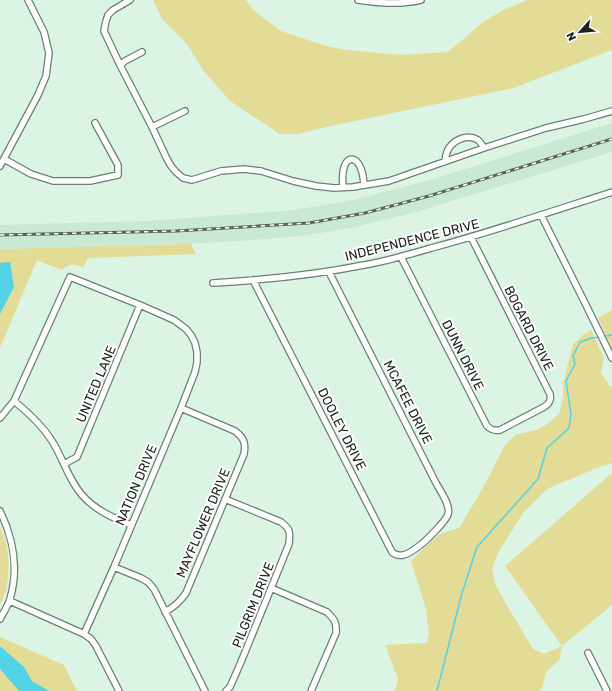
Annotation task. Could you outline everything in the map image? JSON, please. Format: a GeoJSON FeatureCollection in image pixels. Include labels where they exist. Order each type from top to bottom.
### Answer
{"type":"FeatureCollection","features":[{"type":"Feature","properties":{"kind":"street"},"geometry":{"type":"LineString","coordinates":[[0,166],[38,95],[46,76],[49,53],[44,32],[28,0]]}},
{"type":"Feature","properties":{"kind":"street"},"geometry":{"type":"LineString","coordinates":[[130,0],[113,10],[108,15],[104,31],[171,166],[183,178],[192,180],[221,170],[244,169],[316,186],[334,188],[343,186],[353,187],[389,181],[546,128],[612,111]]}},
{"type":"Feature","properties":{"kind":"street"},"geometry":{"type":"LineString","coordinates":[[358,0],[377,3],[396,3],[421,0]]}},
{"type":"Feature","properties":{"kind":"street"},"geometry":{"type":"LineString","coordinates":[[120,65],[142,52]]}},
{"type":"Feature","properties":{"kind":"street"},"geometry":{"type":"LineString","coordinates":[[152,127],[185,110]]}},
{"type":"Feature","properties":{"kind":"street"},"geometry":{"type":"LineString","coordinates":[[4,159],[30,174],[54,181],[90,181],[118,175],[118,165],[95,123]]}},
{"type":"Feature","properties":{"kind":"street"},"geometry":{"type":"LineString","coordinates":[[445,161],[449,148],[454,142],[461,139],[476,139],[480,141],[484,148]]}},
{"type":"Feature","properties":{"kind":"street"},"geometry":{"type":"LineString","coordinates":[[343,186],[342,179],[344,164],[351,159],[357,162],[360,167],[364,185]]}},
{"type":"Feature","properties":{"kind":"street","name":"INDEPENDENCE DRIVE"},"geometry":{"type":"LineString","coordinates":[[213,283],[291,277],[365,265],[401,257],[611,195]]}},
{"type":"Feature","properties":{"kind":"street"},"geometry":{"type":"LineString","coordinates":[[541,215],[612,358]]}},
{"type":"Feature","properties":{"kind":"street","name":"BOGARD DRIVE"},"geometry":{"type":"LineString","coordinates":[[471,237],[550,394],[551,398],[549,403],[523,418]]}},
{"type":"Feature","properties":{"kind":"street","name":"DUNN DRIVE"},"geometry":{"type":"LineString","coordinates":[[401,257],[487,426],[495,431],[500,430],[523,418]]}},
{"type":"Feature","properties":{"kind":"street","name":"MCAFEE DRIVE"},"geometry":{"type":"LineString","coordinates":[[329,272],[447,503],[449,509],[448,515],[426,539]]}},
{"type":"Feature","properties":{"kind":"street"},"geometry":{"type":"LineString","coordinates":[[0,418],[14,401],[70,277],[140,305]]}},
{"type":"Feature","properties":{"kind":"street","name":"DOOLEY DRIVE"},"geometry":{"type":"LineString","coordinates":[[253,280],[392,552],[396,555],[402,556],[421,545],[426,539]]}},
{"type":"Feature","properties":{"kind":"street","name":"NATION DRIVE"},"geometry":{"type":"LineString","coordinates":[[84,634],[181,408],[198,362],[197,352],[191,335],[180,324],[140,305]]}},
{"type":"Feature","properties":{"kind":"street","name":"UNITED LANE"},"geometry":{"type":"LineString","coordinates":[[64,464],[77,457],[140,305]]}},
{"type":"Feature","properties":{"kind":"street"},"geometry":{"type":"LineString","coordinates":[[14,401],[41,425],[53,442],[72,481],[82,495],[103,512],[131,525]]}},
{"type":"Feature","properties":{"kind":"street","name":"MAYFLOWER DRIVE"},"geometry":{"type":"LineString","coordinates":[[165,612],[181,601],[186,593],[244,454],[245,447],[241,435],[235,431],[181,408]]}},
{"type":"Feature","properties":{"kind":"street","name":"PILGRIM DRIVE"},"geometry":{"type":"LineString","coordinates":[[225,499],[281,522],[286,526],[290,533],[289,544],[241,662],[230,687],[226,691]]}},
{"type":"Feature","properties":{"kind":"street"},"geometry":{"type":"LineString","coordinates":[[0,512],[10,533],[14,549],[15,567],[10,601],[0,619]]}},
{"type":"Feature","properties":{"kind":"street"},"geometry":{"type":"LineString","coordinates":[[114,567],[141,578],[148,582],[154,589],[205,691]]}},
{"type":"Feature","properties":{"kind":"street"},"geometry":{"type":"LineString","coordinates":[[271,588],[327,612],[337,625],[336,632],[311,691]]}},
{"type":"Feature","properties":{"kind":"street"},"geometry":{"type":"LineString","coordinates":[[10,601],[84,634],[91,639],[119,691]]}},
{"type":"Feature","properties":{"kind":"street"},"geometry":{"type":"LineString","coordinates":[[588,653],[607,691]]}},
{"type":"Feature","properties":{"kind":"shaded area"},"geometry":{"type":"Polygon","coordinates":[[[153,0],[246,0],[253,10],[281,31],[323,45],[345,50],[402,55],[447,52],[480,24],[503,10],[528,0],[612,0],[612,50],[513,88],[298,134],[280,134],[230,101],[203,70],[187,44],[162,19],[153,0]]]}},
{"type":"Feature","properties":{"kind":"shaded area"},"geometry":{"type":"Polygon","coordinates":[[[612,123],[612,152],[416,212],[351,228],[302,236],[191,244],[0,249],[0,225],[148,221],[294,210],[353,200],[427,181],[612,123]]]}},
{"type":"Feature","properties":{"kind":"shaded area"},"geometry":{"type":"Polygon","coordinates":[[[191,244],[196,254],[88,258],[83,268],[72,264],[62,270],[37,260],[0,348],[0,249],[191,244]]]}},
{"type":"Feature","properties":{"kind":"shaded area"},"geometry":{"type":"Polygon","coordinates":[[[612,310],[612,348],[598,318],[612,310]]]}},
{"type":"Feature","properties":{"kind":"shaded area"},"geometry":{"type":"Polygon","coordinates":[[[591,330],[604,358],[601,373],[612,389],[612,463],[547,489],[523,513],[498,553],[492,569],[495,584],[533,649],[544,654],[562,646],[559,660],[546,672],[540,691],[395,691],[398,679],[385,645],[427,643],[429,634],[426,609],[411,561],[438,535],[460,527],[485,484],[505,445],[515,435],[536,430],[546,425],[559,414],[563,398],[563,384],[573,344],[591,330]]]}},
{"type":"Feature","properties":{"kind":"shaded area"},"geometry":{"type":"Polygon","coordinates":[[[612,473],[612,605],[562,646],[505,566],[612,473]]]}},
{"type":"Feature","properties":{"kind":"shaded area"},"geometry":{"type":"Polygon","coordinates":[[[0,527],[6,542],[8,574],[6,590],[0,605],[0,527]]]}},
{"type":"Feature","properties":{"kind":"shaded area"},"geometry":{"type":"Polygon","coordinates":[[[0,637],[64,665],[77,691],[0,691],[0,637]]]}},
{"type":"Feature","properties":{"kind":"water"},"geometry":{"type":"Polygon","coordinates":[[[10,262],[14,287],[0,314],[0,263],[10,262]]]}},
{"type":"Feature","properties":{"kind":"water"},"geometry":{"type":"Polygon","coordinates":[[[0,646],[24,667],[32,681],[49,691],[19,691],[0,669],[0,646]]]}},
{"type":"Feature","properties":{"kind":"waterway"},"geometry":{"type":"LineString","coordinates":[[604,336],[612,335]]}},
{"type":"Feature","properties":{"kind":"waterway"},"geometry":{"type":"LineString","coordinates":[[437,691],[462,593],[477,547],[538,479],[547,448],[569,428],[571,414],[566,381],[575,364],[573,356],[580,342],[600,337]]}},
{"type":"Feature","properties":{"kind":"railway"},"geometry":{"type":"LineString","coordinates":[[0,235],[176,231],[309,223],[365,213],[429,196],[612,139]]}}]}
